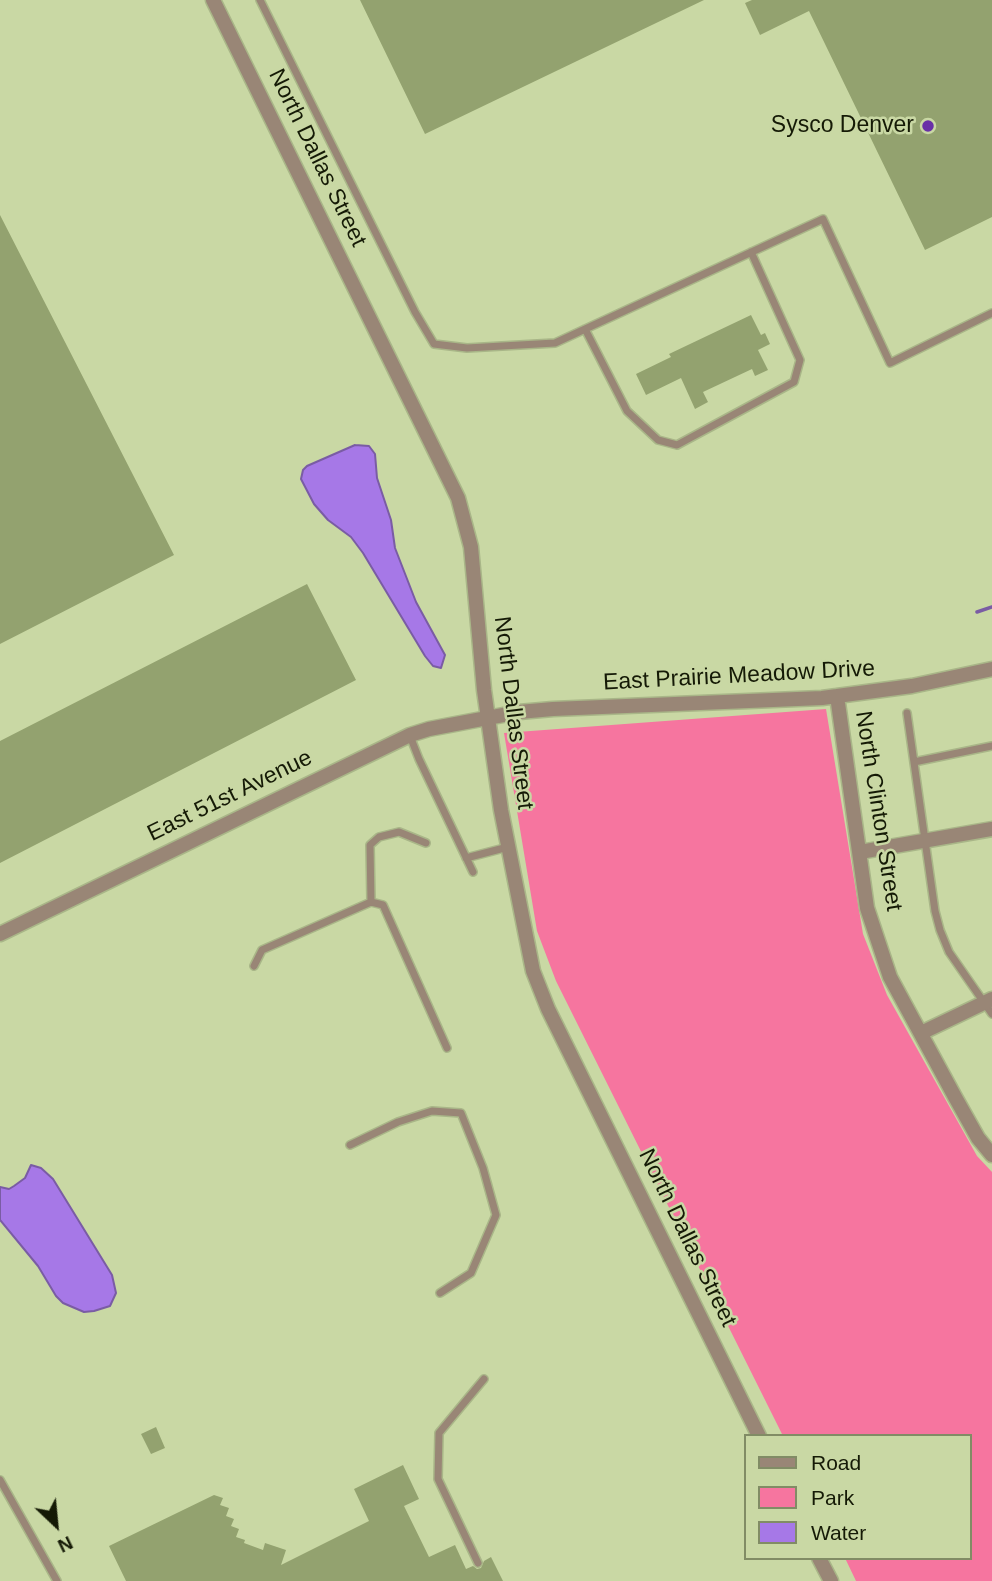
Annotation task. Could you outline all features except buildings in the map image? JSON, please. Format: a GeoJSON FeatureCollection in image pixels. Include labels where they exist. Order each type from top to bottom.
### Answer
{"type":"FeatureCollection","features":[{"type":"Feature","properties":{"kind":"street","name":"North Dallas Street"},"geometry":{"type":"LineString","coordinates":[[214,0],[458,498],[471,547],[487,718],[529,959],[542,996],[758,1434]]}},
{"type":"Feature","properties":{"kind":"street","name":"East Prairie Meadow Drive"},"geometry":{"type":"LineString","coordinates":[[487,718],[568,708],[765,702],[837,696],[912,686],[992,669]]}},
{"type":"Feature","properties":{"kind":"street","name":"North Clinton Street"},"geometry":{"type":"LineString","coordinates":[[837,696],[867,908],[890,977],[978,1138],[992,1155]]}},
{"type":"Feature","properties":{"kind":"street","name":"East 51st Avenue"},"geometry":{"type":"LineString","coordinates":[[0,934],[410,735],[487,718]]}},
{"type":"Feature","properties":{"kind":"street"},"geometry":{"type":"LineString","coordinates":[[860,852],[992,829]]}},
{"type":"Feature","properties":{"kind":"street"},"geometry":{"type":"LineString","coordinates":[[921,1033],[990,1005]]}},
{"type":"Feature","properties":{"kind":"street"},"geometry":{"type":"LineString","coordinates":[[820,1560],[831,1581]]}},
{"type":"Feature","properties":{"kind":"lane"},"geometry":{"type":"LineString","coordinates":[[260,0],[415,312],[434,344],[467,348],[555,343],[824,219],[890,363],[992,313]]}},
{"type":"Feature","properties":{"kind":"lane"},"geometry":{"type":"LineString","coordinates":[[585,329],[627,411],[658,440],[677,445],[794,382],[800,360],[751,252]]}},
{"type":"Feature","properties":{"kind":"lane"},"geometry":{"type":"LineString","coordinates":[[907,713],[940,930],[949,952],[990,1005]]}},
{"type":"Feature","properties":{"kind":"lane"},"geometry":{"type":"LineString","coordinates":[[410,735],[473,872]]}},
{"type":"Feature","properties":{"kind":"lane"},"geometry":{"type":"LineString","coordinates":[[914,762],[992,746]]}},
{"type":"Feature","properties":{"kind":"lane"},"geometry":{"type":"LineString","coordinates":[[371,902],[370,845],[379,838],[399,832],[426,843]]}},
{"type":"Feature","properties":{"kind":"lane"},"geometry":{"type":"LineString","coordinates":[[466,858],[508,846]]}},
{"type":"Feature","properties":{"kind":"lane"},"geometry":{"type":"LineString","coordinates":[[254,966],[261,950],[371,902],[383,905],[447,1048]]}},
{"type":"Feature","properties":{"kind":"lane"},"geometry":{"type":"LineString","coordinates":[[350,1146],[398,1122],[432,1111],[461,1113],[483,1168],[496,1215],[471,1273],[440,1293]]}},
{"type":"Feature","properties":{"kind":"lane"},"geometry":{"type":"LineString","coordinates":[[478,1563],[438,1479],[439,1433],[484,1379]]}},
{"type":"Feature","properties":{"kind":"lane"},"geometry":{"type":"LineString","coordinates":[[0,1480],[57,1581]]}},
{"type":"Feature","properties":{"kind":"green space"},"geometry":{"type":"Polygon","coordinates":[[[826,709],[863,934],[887,995],[977,1156],[992,1172],[992,1581],[856,1581],[846,1560],[971,1560],[971,1434],[782,1434],[556,981],[537,931],[504,733],[826,709]]]}},
{"type":"Feature","properties":{"kind":"water"},"geometry":{"type":"Polygon","coordinates":[[[355,445],[369,446],[375,454],[377,478],[391,520],[395,548],[416,602],[445,655],[441,668],[433,666],[425,656],[363,553],[351,537],[328,520],[314,504],[301,479],[307,466],[355,445]]]}},
{"type":"Feature","properties":{"kind":"water"},"geometry":{"type":"Polygon","coordinates":[[[31,1165],[41,1168],[53,1179],[112,1275],[116,1293],[110,1306],[84,1312],[63,1303],[38,1266],[0,1220],[0,1187],[9,1189],[14,1186],[25,1178],[31,1165]]]}},
{"type":"Feature","properties":{"kind":"waterway"},"geometry":{"type":"LineString","coordinates":[[977,612],[992,607]]}},
{"type":"Feature","properties":{"kind":"place","name":"Sysco Denver"},"geometry":{"type":"Point","coordinates":[928,126]}}]}
